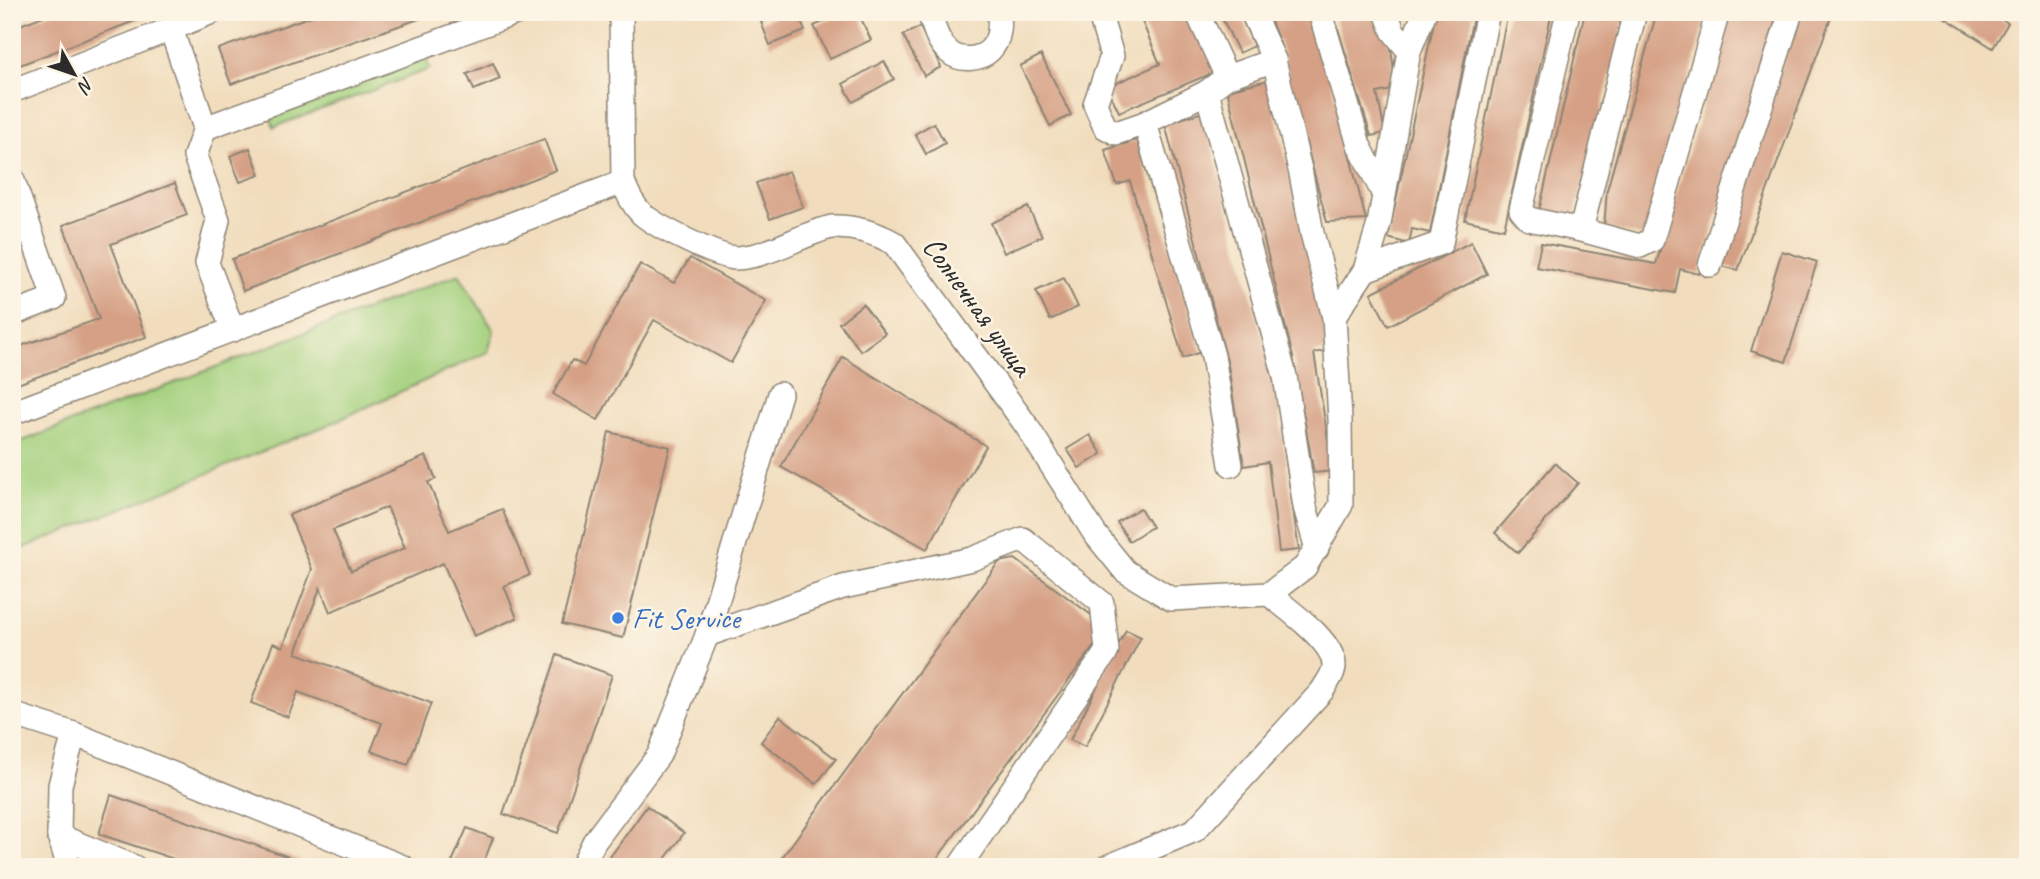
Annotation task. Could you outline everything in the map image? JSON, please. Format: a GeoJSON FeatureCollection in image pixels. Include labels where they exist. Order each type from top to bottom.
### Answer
{"type":"FeatureCollection","features":[{"type":"Feature","properties":{"kind":"street"},"geometry":{"type":"LineString","coordinates":[[12,91],[212,12]]}},
{"type":"Feature","properties":{"kind":"street"},"geometry":{"type":"LineString","coordinates":[[205,128],[518,12]]}},
{"type":"Feature","properties":{"kind":"street"},"geometry":{"type":"LineString","coordinates":[[12,412],[623,182],[621,12]]}},
{"type":"Feature","properties":{"kind":"street"},"geometry":{"type":"LineString","coordinates":[[929,12],[938,39],[950,54],[961,59],[973,58],[991,49],[1000,31],[998,12]]}},
{"type":"Feature","properties":{"kind":"street"},"geometry":{"type":"LineString","coordinates":[[1099,12],[1112,56],[1095,104],[1105,127],[1116,133],[1145,123],[1207,92],[1227,77],[1274,60]]}},
{"type":"Feature","properties":{"kind":"street"},"geometry":{"type":"LineString","coordinates":[[1198,12],[1227,77]]}},
{"type":"Feature","properties":{"kind":"street"},"geometry":{"type":"LineString","coordinates":[[1107,867],[1195,830],[1322,691],[1335,669],[1332,654],[1312,629],[1269,594],[1305,567],[1340,505],[1339,419],[1334,317],[1312,233],[1274,60],[1252,12]]}},
{"type":"Feature","properties":{"kind":"street"},"geometry":{"type":"LineString","coordinates":[[1320,12],[1359,145],[1384,195]]}},
{"type":"Feature","properties":{"kind":"street"},"geometry":{"type":"LineString","coordinates":[[1386,12],[1393,31],[1409,51]]}},
{"type":"Feature","properties":{"kind":"street"},"geometry":{"type":"LineString","coordinates":[[1334,317],[1365,270],[1379,224],[1409,51],[1425,12]]}},
{"type":"Feature","properties":{"kind":"street"},"geometry":{"type":"LineString","coordinates":[[1365,270],[1441,243],[1488,12]]}},
{"type":"Feature","properties":{"kind":"street"},"geometry":{"type":"LineString","coordinates":[[1569,12],[1521,210],[1529,219],[1640,246],[1652,240],[1718,12]]}},
{"type":"Feature","properties":{"kind":"street"},"geometry":{"type":"LineString","coordinates":[[1581,230],[1635,12]]}},
{"type":"Feature","properties":{"kind":"street"},"geometry":{"type":"LineString","coordinates":[[1710,265],[1791,12]]}},
{"type":"Feature","properties":{"kind":"street"},"geometry":{"type":"LineString","coordinates":[[171,29],[205,128],[195,156],[218,220],[207,263],[233,330]]}},
{"type":"Feature","properties":{"kind":"street"},"geometry":{"type":"LineString","coordinates":[[1207,92],[1284,376],[1305,507],[1317,549]]}},
{"type":"Feature","properties":{"kind":"street"},"geometry":{"type":"LineString","coordinates":[[1145,123],[1213,356],[1231,465]]}},
{"type":"Feature","properties":{"kind":"street"},"geometry":{"type":"LineString","coordinates":[[12,178],[54,298],[12,314]]}},
{"type":"Feature","properties":{"kind":"street","name":"Солнечная улица"},"geometry":{"type":"LineString","coordinates":[[623,182],[630,200],[654,223],[694,244],[734,258],[765,253],[832,227],[844,226],[883,236],[894,243],[1026,425],[1095,534],[1125,570],[1171,599],[1269,594]]}},
{"type":"Feature","properties":{"kind":"street"},"geometry":{"type":"LineString","coordinates":[[582,867],[594,842],[659,755],[707,635],[780,394]]}},
{"type":"Feature","properties":{"kind":"street"},"geometry":{"type":"LineString","coordinates":[[707,635],[843,587],[972,559],[1023,539],[1102,603],[1107,650],[959,867]]}},
{"type":"Feature","properties":{"kind":"street"},"geometry":{"type":"LineString","coordinates":[[12,714],[74,734],[403,867]]}},
{"type":"Feature","properties":{"kind":"street"},"geometry":{"type":"LineString","coordinates":[[69,867],[59,836],[60,785],[74,734]]}},
{"type":"Feature","properties":{"kind":"street"},"geometry":{"type":"LineString","coordinates":[[59,836],[134,867]]}},
{"type":"Feature","properties":{"kind":"green space"},"geometry":{"type":"Polygon","coordinates":[[[425,55],[430,69],[274,127],[269,113],[425,55]]]}},
{"type":"Feature","properties":{"kind":"green space"},"geometry":{"type":"Polygon","coordinates":[[[459,274],[494,331],[488,352],[325,426],[12,553],[12,445],[459,274]]]}},
{"type":"Feature","properties":{"kind":"building"},"geometry":{"type":"Polygon","coordinates":[[[54,12],[158,12],[12,68],[12,28],[54,12]]]}},
{"type":"Feature","properties":{"kind":"building"},"geometry":{"type":"Polygon","coordinates":[[[323,12],[436,13],[231,84],[218,49],[323,12]]]}},
{"type":"Feature","properties":{"kind":"building"},"geometry":{"type":"Polygon","coordinates":[[[785,12],[797,12],[805,31],[770,45],[761,22],[785,12]]]}},
{"type":"Feature","properties":{"kind":"building"},"geometry":{"type":"Polygon","coordinates":[[[844,12],[858,12],[871,40],[830,59],[814,26],[844,12]]]}},
{"type":"Feature","properties":{"kind":"building"},"geometry":{"type":"Polygon","coordinates":[[[1138,12],[1188,12],[1215,72],[1119,112],[1107,87],[1160,64],[1138,12]]]}},
{"type":"Feature","properties":{"kind":"building"},"geometry":{"type":"Polygon","coordinates":[[[1219,12],[1239,12],[1254,46],[1239,53],[1219,12]]]}},
{"type":"Feature","properties":{"kind":"building"},"geometry":{"type":"Polygon","coordinates":[[[1267,12],[1312,12],[1315,18],[1366,220],[1327,222],[1280,43],[1267,12]]]}},
{"type":"Feature","properties":{"kind":"building"},"geometry":{"type":"Polygon","coordinates":[[[1333,12],[1377,12],[1391,48],[1396,89],[1377,93],[1385,133],[1371,136],[1333,12]]]}},
{"type":"Feature","properties":{"kind":"building"},"geometry":{"type":"Polygon","coordinates":[[[1436,12],[1474,12],[1430,233],[1412,229],[1409,244],[1388,238],[1436,12]]]}},
{"type":"Feature","properties":{"kind":"building"},"geometry":{"type":"Polygon","coordinates":[[[1508,12],[1552,12],[1504,229],[1465,220],[1508,12]]]}},
{"type":"Feature","properties":{"kind":"building"},"geometry":{"type":"Polygon","coordinates":[[[1585,12],[1626,12],[1574,218],[1539,211],[1585,12]]]}},
{"type":"Feature","properties":{"kind":"building"},"geometry":{"type":"Polygon","coordinates":[[[1657,12],[1707,12],[1647,238],[1604,227],[1607,190],[1657,12]]]}},
{"type":"Feature","properties":{"kind":"building"},"geometry":{"type":"Polygon","coordinates":[[[1730,12],[1778,12],[1699,274],[1680,269],[1675,293],[1536,267],[1541,243],[1656,264],[1730,12]]]}},
{"type":"Feature","properties":{"kind":"building"},"geometry":{"type":"Polygon","coordinates":[[[1799,12],[1836,12],[1830,20],[1738,270],[1717,265],[1799,12]]]}},
{"type":"Feature","properties":{"kind":"building"},"geometry":{"type":"Polygon","coordinates":[[[1936,12],[1991,12],[2008,23],[1993,48],[1936,12]]]}},
{"type":"Feature","properties":{"kind":"building"},"geometry":{"type":"Polygon","coordinates":[[[920,27],[941,67],[924,76],[903,35],[920,27]]]}},
{"type":"Feature","properties":{"kind":"building"},"geometry":{"type":"Polygon","coordinates":[[[1041,55],[1071,115],[1050,126],[1020,66],[1041,55]]]}},
{"type":"Feature","properties":{"kind":"building"},"geometry":{"type":"Polygon","coordinates":[[[884,61],[894,79],[853,102],[843,84],[884,61]]]}},
{"type":"Feature","properties":{"kind":"building"},"geometry":{"type":"Polygon","coordinates":[[[493,63],[500,79],[474,90],[467,74],[493,63]]]}},
{"type":"Feature","properties":{"kind":"building"},"geometry":{"type":"Polygon","coordinates":[[[1268,80],[1329,350],[1314,353],[1333,471],[1314,473],[1293,357],[1227,90],[1268,80]]]}},
{"type":"Feature","properties":{"kind":"building"},"geometry":{"type":"Polygon","coordinates":[[[1203,112],[1275,385],[1299,550],[1279,552],[1268,462],[1244,466],[1228,365],[1165,124],[1203,112]]]}},
{"type":"Feature","properties":{"kind":"building"},"geometry":{"type":"Polygon","coordinates":[[[934,123],[945,143],[926,154],[915,134],[934,123]]]}},
{"type":"Feature","properties":{"kind":"building"},"geometry":{"type":"Polygon","coordinates":[[[544,139],[556,170],[243,291],[232,259],[544,139]]]}},
{"type":"Feature","properties":{"kind":"building"},"geometry":{"type":"Polygon","coordinates":[[[1137,140],[1201,352],[1183,358],[1130,181],[1117,185],[1105,150],[1137,140]]]}},
{"type":"Feature","properties":{"kind":"building"},"geometry":{"type":"Polygon","coordinates":[[[250,148],[260,175],[240,182],[230,156],[250,148]]]}},
{"type":"Feature","properties":{"kind":"building"},"geometry":{"type":"Polygon","coordinates":[[[789,171],[803,207],[770,219],[756,183],[789,171]]]}},
{"type":"Feature","properties":{"kind":"building"},"geometry":{"type":"Polygon","coordinates":[[[175,183],[187,215],[111,244],[146,337],[12,386],[12,349],[99,319],[63,225],[175,183]]]}},
{"type":"Feature","properties":{"kind":"building"},"geometry":{"type":"Polygon","coordinates":[[[1028,207],[1042,236],[1004,253],[991,223],[1028,207]]]}},
{"type":"Feature","properties":{"kind":"building"},"geometry":{"type":"Polygon","coordinates":[[[1471,242],[1487,274],[1388,326],[1371,293],[1471,242]]]}},
{"type":"Feature","properties":{"kind":"building"},"geometry":{"type":"Polygon","coordinates":[[[1782,251],[1817,262],[1786,362],[1751,351],[1782,251]]]}},
{"type":"Feature","properties":{"kind":"building"},"geometry":{"type":"Polygon","coordinates":[[[690,258],[766,301],[731,363],[654,320],[598,420],[553,394],[572,360],[584,366],[640,264],[674,283],[690,258]]]}},
{"type":"Feature","properties":{"kind":"building"},"geometry":{"type":"Polygon","coordinates":[[[1064,278],[1078,307],[1050,320],[1036,291],[1064,278]]]}},
{"type":"Feature","properties":{"kind":"building"},"geometry":{"type":"Polygon","coordinates":[[[863,304],[885,333],[861,351],[839,323],[863,304]]]}},
{"type":"Feature","properties":{"kind":"building"},"geometry":{"type":"Polygon","coordinates":[[[843,357],[986,446],[927,549],[781,467],[843,357]]]}},
{"type":"Feature","properties":{"kind":"building"},"geometry":{"type":"Polygon","coordinates":[[[609,432],[670,447],[623,638],[562,624],[609,432]]]}},
{"type":"Feature","properties":{"kind":"building"},"geometry":{"type":"Polygon","coordinates":[[[1090,435],[1102,454],[1079,468],[1067,449],[1090,435]]]}},
{"type":"Feature","properties":{"kind":"building"},"geometry":{"type":"Polygon","coordinates":[[[426,456],[436,479],[428,482],[449,531],[502,509],[530,575],[504,586],[517,618],[474,636],[443,563],[330,612],[320,588],[296,653],[431,703],[408,765],[371,751],[382,723],[298,692],[288,717],[251,703],[273,643],[283,647],[312,569],[289,515],[426,456]],[[387,507],[333,530],[351,571],[405,548],[387,507]]]}},
{"type":"Feature","properties":{"kind":"building"},"geometry":{"type":"Polygon","coordinates":[[[1555,463],[1578,483],[1518,553],[1495,533],[1555,463]]]}},
{"type":"Feature","properties":{"kind":"building"},"geometry":{"type":"Polygon","coordinates":[[[1140,508],[1152,527],[1129,541],[1117,522],[1140,508]]]}},
{"type":"Feature","properties":{"kind":"building"},"geometry":{"type":"Polygon","coordinates":[[[1015,559],[1094,617],[1094,646],[931,867],[775,867],[999,562],[1015,559]]]}},
{"type":"Feature","properties":{"kind":"building"},"geometry":{"type":"Polygon","coordinates":[[[1126,630],[1141,637],[1085,747],[1070,740],[1126,630]]]}},
{"type":"Feature","properties":{"kind":"building"},"geometry":{"type":"Polygon","coordinates":[[[557,655],[612,675],[558,833],[503,814],[557,655]]]}},
{"type":"Feature","properties":{"kind":"building"},"geometry":{"type":"Polygon","coordinates":[[[780,716],[836,759],[816,784],[761,742],[780,716]]]}},
{"type":"Feature","properties":{"kind":"building"},"geometry":{"type":"Polygon","coordinates":[[[111,795],[315,867],[198,867],[99,834],[111,795]]]}},
{"type":"Feature","properties":{"kind":"building"},"geometry":{"type":"Polygon","coordinates":[[[647,806],[684,833],[665,859],[675,867],[623,867],[610,857],[647,806]]]}},
{"type":"Feature","properties":{"kind":"building"},"geometry":{"type":"Polygon","coordinates":[[[467,828],[493,838],[482,867],[464,867],[452,862],[467,828]]]}},
{"type":"Feature","properties":{"kind":"place","name":"Fit Service"},"geometry":{"type":"Point","coordinates":[618,618]}}]}
